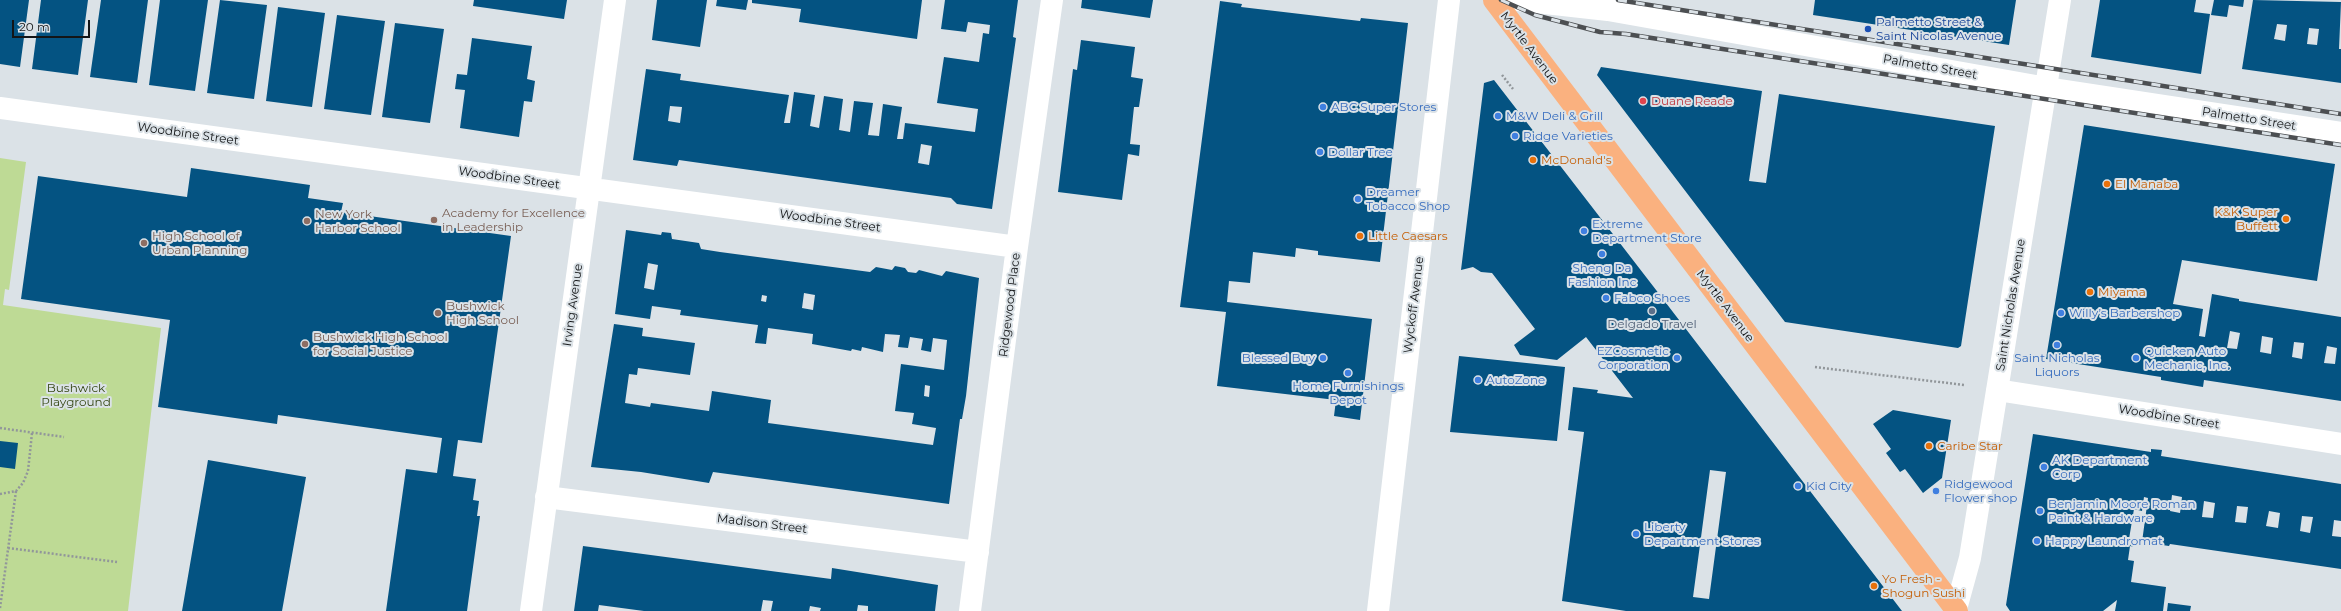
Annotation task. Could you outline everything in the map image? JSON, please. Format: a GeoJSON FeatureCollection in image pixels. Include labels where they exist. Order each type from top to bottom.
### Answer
{"type":"FeatureCollection","features":[{"type":"Feature","properties":{"kind":"main road","name":"Myrtle Avenue"},"geometry":{"type":"LineString","coordinates":[[1494,0],[1957,610]]}},
{"type":"Feature","properties":{"kind":"street","name":"Irving Avenue"},"geometry":{"type":"LineString","coordinates":[[531,611],[615,0]]}},
{"type":"Feature","properties":{"kind":"street","name":"Ridgewood Place"},"geometry":{"type":"LineString","coordinates":[[970,611],[1017,247],[1052,0]]}},
{"type":"Feature","properties":{"kind":"street","name":"Wyckoff Avenue"},"geometry":{"type":"LineString","coordinates":[[1383,610],[1449,0]]}},
{"type":"Feature","properties":{"kind":"street","name":"Palmetto Street"},"geometry":{"type":"LineString","coordinates":[[1518,0],[1608,10],[2047,88],[2341,133]]}},
{"type":"Feature","properties":{"kind":"street","name":"Saint Nicholas Avenue"},"geometry":{"type":"LineString","coordinates":[[1957,610],[1970,558],[2060,0]]}},
{"type":"Feature","properties":{"kind":"street","name":"Woodbine Street"},"geometry":{"type":"LineString","coordinates":[[0,108],[1017,247]]}},
{"type":"Feature","properties":{"kind":"street","name":"Woodbine Street"},"geometry":{"type":"LineString","coordinates":[[1997,390],[2341,444]]}},
{"type":"Feature","properties":{"kind":"street","name":"Madison Street"},"geometry":{"type":"LineString","coordinates":[[546,497],[978,552]]}},
{"type":"Feature","properties":{"kind":"path"},"geometry":{"type":"LineString","coordinates":[[1502,75],[1513,89]]}},
{"type":"Feature","properties":{"kind":"path"},"geometry":{"type":"LineString","coordinates":[[1815,367],[1964,385]]}},
{"type":"Feature","properties":{"kind":"path"},"geometry":{"type":"LineString","coordinates":[[0,428],[64,437]]}},
{"type":"Feature","properties":{"kind":"path"},"geometry":{"type":"LineString","coordinates":[[0,608],[16,491],[23,483],[28,471],[32,433]]}},
{"type":"Feature","properties":{"kind":"path"},"geometry":{"type":"LineString","coordinates":[[0,494],[16,491]]}},
{"type":"Feature","properties":{"kind":"path"},"geometry":{"type":"LineString","coordinates":[[8,548],[117,562]]}},
{"type":"Feature","properties":{"kind":"green space","name":"Bushwick Playground"},"geometry":{"type":"Polygon","coordinates":[[[0,158],[26,162],[9,290],[5,289],[3,305],[161,328],[128,611],[0,611],[0,158]]]}},
{"type":"Feature","properties":{"kind":"building"},"geometry":{"type":"Polygon","coordinates":[[[0,0],[29,0],[20,67],[0,64],[0,0]]]}},
{"type":"Feature","properties":{"kind":"building"},"geometry":{"type":"Polygon","coordinates":[[[41,0],[88,0],[78,75],[32,69],[41,0]]]}},
{"type":"Feature","properties":{"kind":"building"},"geometry":{"type":"Polygon","coordinates":[[[101,0],[148,0],[137,83],[90,77],[101,0]]]}},
{"type":"Feature","properties":{"kind":"building"},"geometry":{"type":"Polygon","coordinates":[[[160,0],[208,0],[195,91],[149,85],[160,0]]]}},
{"type":"Feature","properties":{"kind":"building"},"geometry":{"type":"Polygon","coordinates":[[[220,0],[267,5],[254,99],[207,93],[220,0]]]}},
{"type":"Feature","properties":{"kind":"building"},"geometry":{"type":"Polygon","coordinates":[[[474,0],[567,0],[564,19],[473,6],[474,0]]]}},
{"type":"Feature","properties":{"kind":"building"},"geometry":{"type":"Polygon","coordinates":[[[657,0],[707,0],[700,47],[652,40],[657,0]]]}},
{"type":"Feature","properties":{"kind":"building"},"geometry":{"type":"Polygon","coordinates":[[[717,0],[748,0],[746,10],[716,6],[717,0]]]}},
{"type":"Feature","properties":{"kind":"building"},"geometry":{"type":"Polygon","coordinates":[[[752,0],[922,0],[917,39],[799,22],[801,9],[752,3],[752,0]]]}},
{"type":"Feature","properties":{"kind":"building"},"geometry":{"type":"Polygon","coordinates":[[[945,0],[1018,0],[1013,37],[1016,38],[992,209],[957,204],[951,198],[679,160],[677,166],[633,160],[646,69],[681,74],[680,80],[789,95],[784,123],[790,123],[794,92],[815,95],[810,126],[819,128],[824,96],[843,99],[839,130],[850,132],[854,101],[873,103],[868,135],[879,136],[883,104],[902,107],[897,139],[903,139],[905,123],[975,132],[978,109],[937,103],[944,57],[979,62],[983,33],[989,34],[990,25],[968,22],[966,32],[941,29],[945,0]],[[670,106],[668,121],[680,123],[682,107],[670,106]],[[921,144],[918,163],[929,165],[932,146],[921,144]]]}},
{"type":"Feature","properties":{"kind":"building"},"geometry":{"type":"Polygon","coordinates":[[[1082,0],[1153,0],[1150,18],[1081,8],[1082,0]]]}},
{"type":"Feature","properties":{"kind":"building"},"geometry":{"type":"Polygon","coordinates":[[[1815,0],[2016,0],[2009,45],[1813,15],[1815,0]]]}},
{"type":"Feature","properties":{"kind":"building"},"geometry":{"type":"Polygon","coordinates":[[[2100,0],[2196,0],[2194,12],[2210,14],[2201,74],[2091,57],[2100,0]]]}},
{"type":"Feature","properties":{"kind":"building"},"geometry":{"type":"Polygon","coordinates":[[[2214,0],[2244,0],[2243,7],[2229,5],[2227,17],[2211,15],[2214,0]]]}},
{"type":"Feature","properties":{"kind":"building"},"geometry":{"type":"Polygon","coordinates":[[[2253,0],[2341,2],[2339,49],[2341,49],[2341,83],[2242,69],[2253,0]],[[2277,24],[2274,39],[2285,41],[2287,25],[2277,24]],[[2309,28],[2307,44],[2317,45],[2319,29],[2309,28]]]}},
{"type":"Feature","properties":{"kind":"building"},"geometry":{"type":"Polygon","coordinates":[[[1220,1],[1242,4],[1241,7],[1360,21],[1361,18],[1408,23],[1380,262],[1318,255],[1318,251],[1296,248],[1295,257],[1253,252],[1250,283],[1229,281],[1227,302],[1372,319],[1360,420],[1334,416],[1336,400],[1217,386],[1226,312],[1180,307],[1220,1]]]}},
{"type":"Feature","properties":{"kind":"building"},"geometry":{"type":"Polygon","coordinates":[[[278,7],[325,13],[312,107],[266,101],[278,7]]]}},
{"type":"Feature","properties":{"kind":"building"},"geometry":{"type":"Polygon","coordinates":[[[337,15],[385,21],[371,115],[324,109],[337,15]]]}},
{"type":"Feature","properties":{"kind":"building"},"geometry":{"type":"Polygon","coordinates":[[[395,23],[444,29],[430,123],[382,117],[395,23]]]}},
{"type":"Feature","properties":{"kind":"building"},"geometry":{"type":"Polygon","coordinates":[[[472,38],[532,46],[527,79],[535,81],[532,102],[524,101],[519,137],[460,128],[465,90],[455,89],[457,74],[467,75],[472,38]]]}},
{"type":"Feature","properties":{"kind":"building"},"geometry":{"type":"Polygon","coordinates":[[[1081,40],[1135,47],[1131,77],[1143,79],[1139,107],[1134,107],[1130,144],[1140,145],[1139,156],[1128,154],[1122,200],[1058,192],[1073,69],[1077,70],[1081,40]]]}},
{"type":"Feature","properties":{"kind":"building"},"geometry":{"type":"Polygon","coordinates":[[[1601,67],[1762,91],[1749,181],[1766,183],[1779,94],[1995,126],[1961,346],[1958,348],[1785,322],[1597,75],[1601,67]]]}},
{"type":"Feature","properties":{"kind":"building"},"geometry":{"type":"Polygon","coordinates":[[[1494,80],[1902,611],[1626,611],[1562,601],[1584,432],[1568,430],[1573,387],[1598,390],[1597,393],[1633,398],[1586,337],[1557,360],[1520,355],[1514,345],[1535,329],[1492,273],[1481,272],[1473,267],[1461,270],[1484,83],[1494,80]],[[1710,470],[1693,597],[1709,599],[1726,472],[1710,470]]]}},
{"type":"Feature","properties":{"kind":"building"},"geometry":{"type":"Polygon","coordinates":[[[2084,125],[2335,164],[2317,281],[2182,260],[2173,304],[2203,309],[2199,336],[2205,337],[2212,294],[2239,299],[2239,301],[2341,317],[2341,401],[2204,380],[2203,387],[2161,380],[2161,377],[2046,359],[2084,125]],[[2230,331],[2227,348],[2237,349],[2240,333],[2230,331]],[[2262,336],[2260,352],[2271,354],[2273,338],[2262,336]],[[2294,342],[2292,357],[2302,359],[2304,343],[2294,342]],[[2327,346],[2324,363],[2335,364],[2337,348],[2327,346]]]}},
{"type":"Feature","properties":{"kind":"building"},"geometry":{"type":"Polygon","coordinates":[[[191,168],[310,185],[308,198],[343,203],[341,212],[511,236],[482,443],[458,440],[453,476],[476,479],[473,500],[479,501],[477,516],[480,516],[467,611],[386,611],[406,469],[437,473],[442,438],[278,415],[277,424],[158,407],[170,320],[21,299],[38,176],[187,197],[191,168]]]}},
{"type":"Feature","properties":{"kind":"building"},"geometry":{"type":"Polygon","coordinates":[[[626,230],[661,235],[662,232],[671,233],[672,239],[699,243],[701,249],[720,252],[870,272],[876,267],[892,270],[895,266],[905,268],[908,272],[916,273],[919,270],[942,276],[946,271],[979,278],[966,396],[962,419],[960,419],[949,504],[713,472],[709,483],[641,472],[591,467],[614,324],[643,328],[642,336],[695,343],[690,375],[638,368],[637,375],[629,374],[625,403],[650,407],[651,403],[709,411],[712,391],[771,400],[768,423],[933,445],[936,428],[912,424],[914,413],[895,411],[901,364],[944,370],[947,340],[933,338],[931,352],[921,350],[923,339],[910,337],[908,348],[898,347],[900,335],[885,334],[883,352],[862,347],[861,351],[852,349],[851,351],[812,344],[813,334],[768,328],[766,344],[755,343],[758,325],[680,315],[681,310],[652,306],[650,319],[615,314],[626,230]],[[648,263],[644,288],[654,290],[658,265],[648,263]],[[804,293],[802,308],[813,310],[815,295],[804,293]],[[762,295],[761,301],[766,302],[767,296],[762,295]],[[925,385],[924,396],[929,397],[930,386],[925,385]]]}},
{"type":"Feature","properties":{"kind":"building"},"geometry":{"type":"Polygon","coordinates":[[[1459,356],[1565,367],[1557,441],[1450,432],[1459,356]]]}},
{"type":"Feature","properties":{"kind":"building"},"geometry":{"type":"Polygon","coordinates":[[[1893,410],[1951,420],[1942,478],[1923,493],[1905,469],[1900,472],[1886,453],[1891,449],[1873,424],[1893,410]]]}},
{"type":"Feature","properties":{"kind":"building"},"geometry":{"type":"Polygon","coordinates":[[[2033,434],[2151,452],[2151,449],[2162,450],[2161,456],[2341,484],[2341,521],[2334,520],[2332,536],[2341,537],[2341,569],[2170,544],[2169,546],[2142,542],[2148,498],[2144,497],[2142,511],[2134,509],[2129,539],[2134,540],[2134,547],[2130,546],[2128,560],[2134,561],[2131,582],[2166,587],[2163,611],[2115,611],[2117,600],[2103,611],[2010,611],[2006,605],[2033,434]],[[2172,495],[2170,511],[2180,513],[2182,497],[2172,495]],[[2204,501],[2202,517],[2213,518],[2215,503],[2204,501]],[[2237,506],[2235,522],[2246,523],[2248,507],[2237,506]],[[2269,511],[2266,526],[2278,528],[2280,513],[2269,511]],[[2302,516],[2300,531],[2310,533],[2313,517],[2302,516]]]}},
{"type":"Feature","properties":{"kind":"building"},"geometry":{"type":"Polygon","coordinates":[[[0,441],[18,443],[15,469],[0,467],[0,441]]]}},
{"type":"Feature","properties":{"kind":"building"},"geometry":{"type":"Polygon","coordinates":[[[208,460],[306,477],[282,611],[182,611],[208,460]]]}},
{"type":"Feature","properties":{"kind":"building"},"geometry":{"type":"Polygon","coordinates":[[[583,546],[831,579],[832,568],[938,585],[935,611],[868,611],[868,606],[858,605],[857,611],[820,611],[821,608],[810,606],[809,611],[771,611],[773,601],[763,600],[761,611],[644,611],[599,605],[598,611],[574,611],[583,546]]]}},
{"type":"Feature","properties":{"kind":"building"},"geometry":{"type":"Polygon","coordinates":[[[2168,603],[2191,606],[2190,611],[2167,611],[2168,603]]]}},
{"type":"Feature","properties":{"kind":"railway"},"geometry":{"type":"LineString","coordinates":[[1501,0],[1535,15],[1600,32],[1626,34],[2341,145]]}},
{"type":"Feature","properties":{"kind":"railway"},"geometry":{"type":"LineString","coordinates":[[1618,0],[2341,114]]}},
{"type":"Feature","properties":{"kind":"place","name":"Palmetto Street & Saint Nicolas Avenue"},"geometry":{"type":"Point","coordinates":[1868,29]}},
{"type":"Feature","properties":{"kind":"place","name":"Duane Reade"},"geometry":{"type":"Point","coordinates":[1643,101]}},
{"type":"Feature","properties":{"kind":"place","name":"ABC Super Stores"},"geometry":{"type":"Point","coordinates":[1323,107]}},
{"type":"Feature","properties":{"kind":"place","name":"M&W Deli & Grill"},"geometry":{"type":"Point","coordinates":[1498,116]}},
{"type":"Feature","properties":{"kind":"place","name":"Ridge Varieties"},"geometry":{"type":"Point","coordinates":[1515,136]}},
{"type":"Feature","properties":{"kind":"place","name":"Dollar Tree"},"geometry":{"type":"Point","coordinates":[1320,152]}},
{"type":"Feature","properties":{"kind":"place","name":"McDonald's"},"geometry":{"type":"Point","coordinates":[1533,160]}},
{"type":"Feature","properties":{"kind":"place","name":"El Manaba"},"geometry":{"type":"Point","coordinates":[2107,184]}},
{"type":"Feature","properties":{"kind":"place","name":"Dreamer Tobacco Shop"},"geometry":{"type":"Point","coordinates":[1358,199]}},
{"type":"Feature","properties":{"kind":"place","name":"K&K Super Buffett"},"geometry":{"type":"Point","coordinates":[2286,219]}},
{"type":"Feature","properties":{"kind":"place","name":"Academy for Excellence in Leadership"},"geometry":{"type":"Point","coordinates":[434,220]}},
{"type":"Feature","properties":{"kind":"place","name":"New York Harbor School"},"geometry":{"type":"Point","coordinates":[307,221]}},
{"type":"Feature","properties":{"kind":"place","name":"Extreme Department Store"},"geometry":{"type":"Point","coordinates":[1584,231]}},
{"type":"Feature","properties":{"kind":"place","name":"Little Caesars"},"geometry":{"type":"Point","coordinates":[1360,236]}},
{"type":"Feature","properties":{"kind":"place","name":"High School of Urban Planning"},"geometry":{"type":"Point","coordinates":[144,243]}},
{"type":"Feature","properties":{"kind":"place","name":"Sheng Da Fashion Inc"},"geometry":{"type":"Point","coordinates":[1602,254]}},
{"type":"Feature","properties":{"kind":"place","name":"Miyama"},"geometry":{"type":"Point","coordinates":[2090,292]}},
{"type":"Feature","properties":{"kind":"place","name":"Fabco Shoes"},"geometry":{"type":"Point","coordinates":[1606,298]}},
{"type":"Feature","properties":{"kind":"place","name":"Delgado Travel"},"geometry":{"type":"Point","coordinates":[1652,311]}},
{"type":"Feature","properties":{"kind":"place","name":"Bushwick High School"},"geometry":{"type":"Point","coordinates":[438,313]}},
{"type":"Feature","properties":{"kind":"place","name":"Willy’s Barbershop"},"geometry":{"type":"Point","coordinates":[2061,313]}},
{"type":"Feature","properties":{"kind":"place","name":"Bushwick High School for Social Justice"},"geometry":{"type":"Point","coordinates":[305,344]}},
{"type":"Feature","properties":{"kind":"place","name":"Saint Nicholas Liquors"},"geometry":{"type":"Point","coordinates":[2057,345]}},
{"type":"Feature","properties":{"kind":"place","name":"Blessed Buy"},"geometry":{"type":"Point","coordinates":[1323,358]}},
{"type":"Feature","properties":{"kind":"place","name":"EZCosmetic Corporation"},"geometry":{"type":"Point","coordinates":[1677,358]}},
{"type":"Feature","properties":{"kind":"place","name":"Quicken Auto Mechanic, Inc."},"geometry":{"type":"Point","coordinates":[2136,358]}},
{"type":"Feature","properties":{"kind":"place","name":"Home Furnishings Depot"},"geometry":{"type":"Point","coordinates":[1348,373]}},
{"type":"Feature","properties":{"kind":"place","name":"AutoZone"},"geometry":{"type":"Point","coordinates":[1478,380]}},
{"type":"Feature","properties":{"kind":"place","name":"Caribe Star"},"geometry":{"type":"Point","coordinates":[1929,446]}},
{"type":"Feature","properties":{"kind":"place","name":"AK Department Corp"},"geometry":{"type":"Point","coordinates":[2044,467]}},
{"type":"Feature","properties":{"kind":"place","name":"Kid City"},"geometry":{"type":"Point","coordinates":[1798,486]}},
{"type":"Feature","properties":{"kind":"place","name":"Ridgewood Flower shop"},"geometry":{"type":"Point","coordinates":[1936,491]}},
{"type":"Feature","properties":{"kind":"place","name":"Benjamin Moore Roman Paint & Hardware"},"geometry":{"type":"Point","coordinates":[2040,511]}},
{"type":"Feature","properties":{"kind":"place","name":"Liberty Department Stores"},"geometry":{"type":"Point","coordinates":[1636,534]}},
{"type":"Feature","properties":{"kind":"place","name":"Happy Laundromat"},"geometry":{"type":"Point","coordinates":[2037,541]}},
{"type":"Feature","properties":{"kind":"place","name":"Yo Fresh - Shogun Sushi"},"geometry":{"type":"Point","coordinates":[1874,586]}}]}
